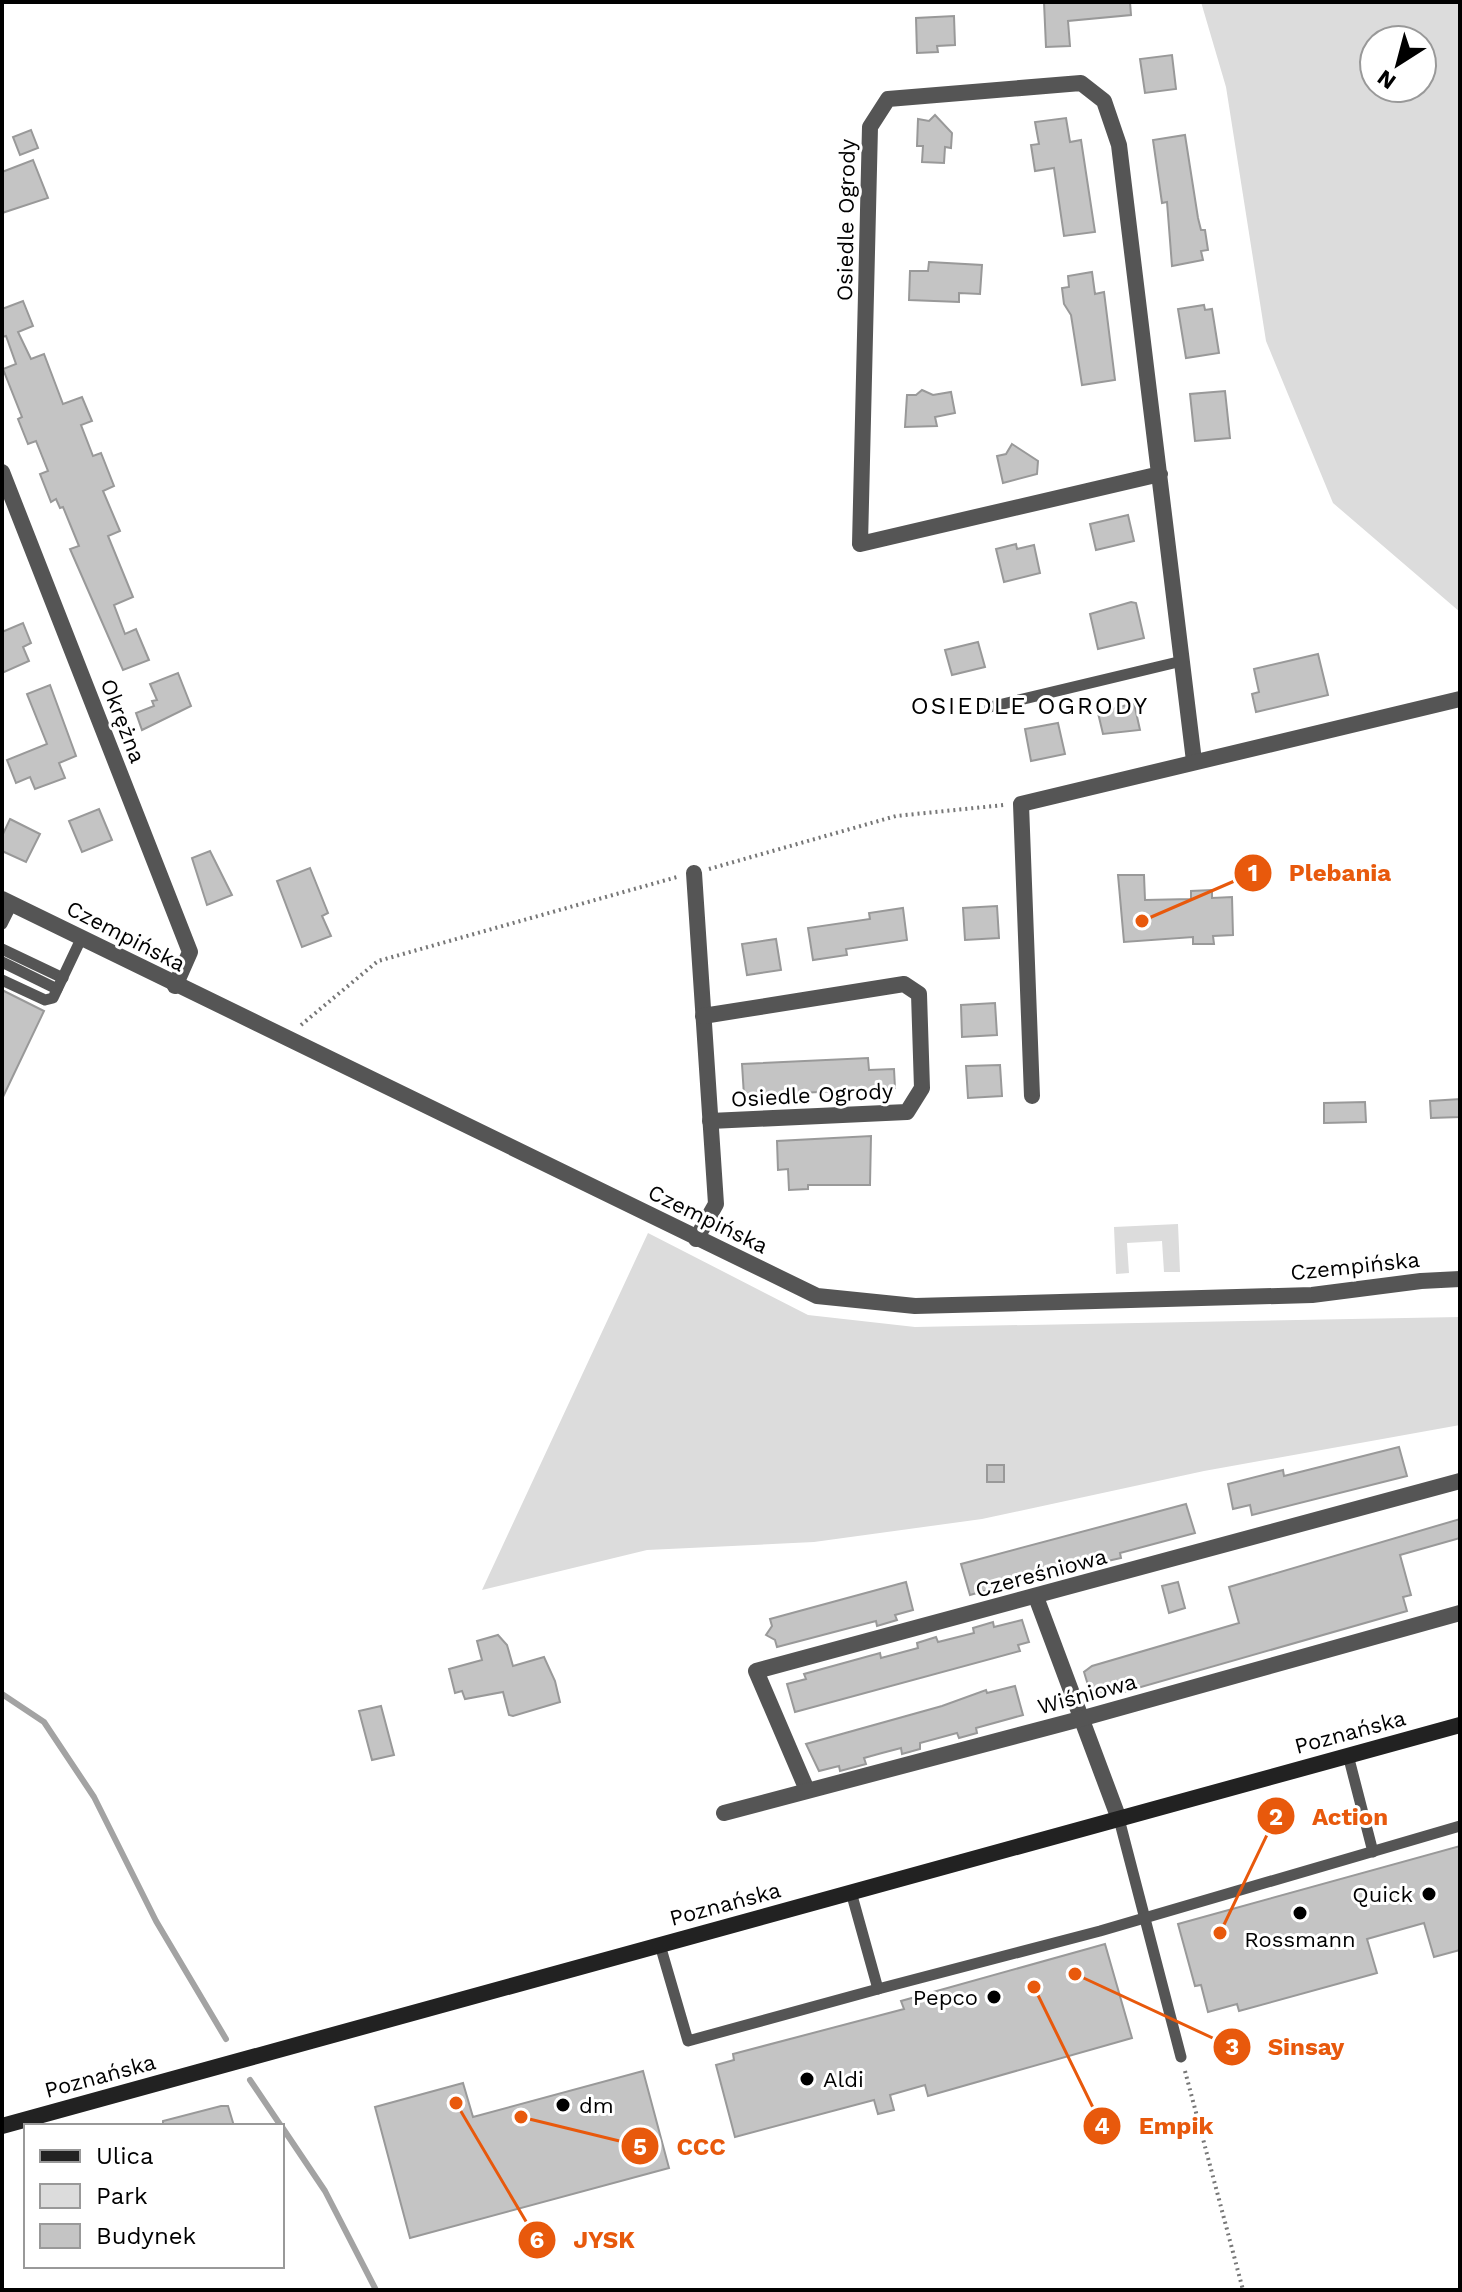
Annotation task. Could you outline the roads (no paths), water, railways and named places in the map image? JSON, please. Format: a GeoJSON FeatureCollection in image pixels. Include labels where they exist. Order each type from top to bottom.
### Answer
{"type":"FeatureCollection","features":[{"type":"Feature","properties":{"kind":"street","name":"Osiedle Ogrody"},"geometry":{"type":"LineString","coordinates":[[1160,474],[860,544],[870,127],[888,99],[1081,83],[1104,101],[1119,145],[1160,474],[1194,761]]}},
{"type":"Feature","properties":{"kind":"street","name":"Okrężna"},"geometry":{"type":"LineString","coordinates":[[2,472],[190,952],[175,986]]}},
{"type":"Feature","properties":{"kind":"street"},"geometry":{"type":"LineString","coordinates":[[1032,1096],[1021,804],[1460,699]]}},
{"type":"Feature","properties":{"kind":"street","name":"Osiedle Ogrody"},"geometry":{"type":"LineString","coordinates":[[694,873],[716,1204],[696,1239]]}},
{"type":"Feature","properties":{"kind":"street","name":"Czempińska"},"geometry":{"type":"LineString","coordinates":[[7,901],[175,986],[817,1296],[915,1306],[1312,1295],[1460,1279]]}},
{"type":"Feature","properties":{"kind":"street","name":"Osiedle Ogrody"},"geometry":{"type":"LineString","coordinates":[[703,1016],[904,984],[919,994],[922,1088],[907,1112],[710,1121]]}},
{"type":"Feature","properties":{"kind":"street","name":"Czereśniowa"},"geometry":{"type":"LineString","coordinates":[[807,1790],[756,1671],[1460,1481]]}},
{"type":"Feature","properties":{"kind":"street"},"geometry":{"type":"LineString","coordinates":[[1036,1597],[1119,1819]]}},
{"type":"Feature","properties":{"kind":"street","name":"Wiśniowa"},"geometry":{"type":"LineString","coordinates":[[724,1813],[1080,1719],[1460,1613]]}},
{"type":"Feature","properties":{"kind":"street","name":"Poznańska"},"geometry":{"type":"LineString","coordinates":[[2,2126],[1460,1725]]}},
{"type":"Feature","properties":{"kind":"lane"},"geometry":{"type":"LineString","coordinates":[[990,707],[1182,661]]}},
{"type":"Feature","properties":{"kind":"lane"},"geometry":{"type":"LineString","coordinates":[[2,924],[7,901]]}},
{"type":"Feature","properties":{"kind":"lane"},"geometry":{"type":"LineString","coordinates":[[2,980],[45,1000],[53,998],[81,939]]}},
{"type":"Feature","properties":{"kind":"lane"},"geometry":{"type":"LineString","coordinates":[[2,949],[60,983]]}},
{"type":"Feature","properties":{"kind":"lane"},"geometry":{"type":"LineString","coordinates":[[2,962],[60,983]]}},
{"type":"Feature","properties":{"kind":"lane"},"geometry":{"type":"LineString","coordinates":[[1348,1755],[1373,1852]]}},
{"type":"Feature","properties":{"kind":"lane"},"geometry":{"type":"LineString","coordinates":[[1119,1819],[1181,2057]]}},
{"type":"Feature","properties":{"kind":"lane"},"geometry":{"type":"LineString","coordinates":[[660,1945],[688,2041],[1146,1917],[1460,1826]]}},
{"type":"Feature","properties":{"kind":"lane"},"geometry":{"type":"LineString","coordinates":[[851,1892],[878,1989]]}},
{"type":"Feature","properties":{"kind":"waterway"},"geometry":{"type":"LineString","coordinates":[[2,1694],[44,1722],[94,1797],[156,1921],[226,2039]]}},
{"type":"Feature","properties":{"kind":"waterway"},"geometry":{"type":"LineString","coordinates":[[250,2080],[280,2124]]}},
{"type":"Feature","properties":{"kind":"waterway"},"geometry":{"type":"LineString","coordinates":[[284,2130],[325,2191],[376,2290]]}},
{"type":"Feature","properties":{"kind":"place","name":"Plebania"},"geometry":{"type":"Point","coordinates":[1142,921]}},
{"type":"Feature","properties":{"kind":"place","name":"Quick"},"geometry":{"type":"Point","coordinates":[1429,1894]}},
{"type":"Feature","properties":{"kind":"place","name":"Rossmann"},"geometry":{"type":"Point","coordinates":[1300,1913]}},
{"type":"Feature","properties":{"kind":"place","name":"Action"},"geometry":{"type":"Point","coordinates":[1220,1933]}},
{"type":"Feature","properties":{"kind":"place","name":"Sinsay"},"geometry":{"type":"Point","coordinates":[1075,1974]}},
{"type":"Feature","properties":{"kind":"place","name":"Empik"},"geometry":{"type":"Point","coordinates":[1034,1987]}},
{"type":"Feature","properties":{"kind":"place","name":"Pepco"},"geometry":{"type":"Point","coordinates":[994,1997]}},
{"type":"Feature","properties":{"kind":"place","name":"Aldi"},"geometry":{"type":"Point","coordinates":[807,2079]}},
{"type":"Feature","properties":{"kind":"place","name":"JYSK"},"geometry":{"type":"Point","coordinates":[456,2103]}},
{"type":"Feature","properties":{"kind":"place","name":"dm"},"geometry":{"type":"Point","coordinates":[563,2105]}},
{"type":"Feature","properties":{"kind":"place","name":"CCC"},"geometry":{"type":"Point","coordinates":[521,2117]}},
{"type":"Feature","properties":{"kind":"district","name":"OSIEDLE OGRODY"},"geometry":{"type":"Point","coordinates":[1030,706]}}]}
